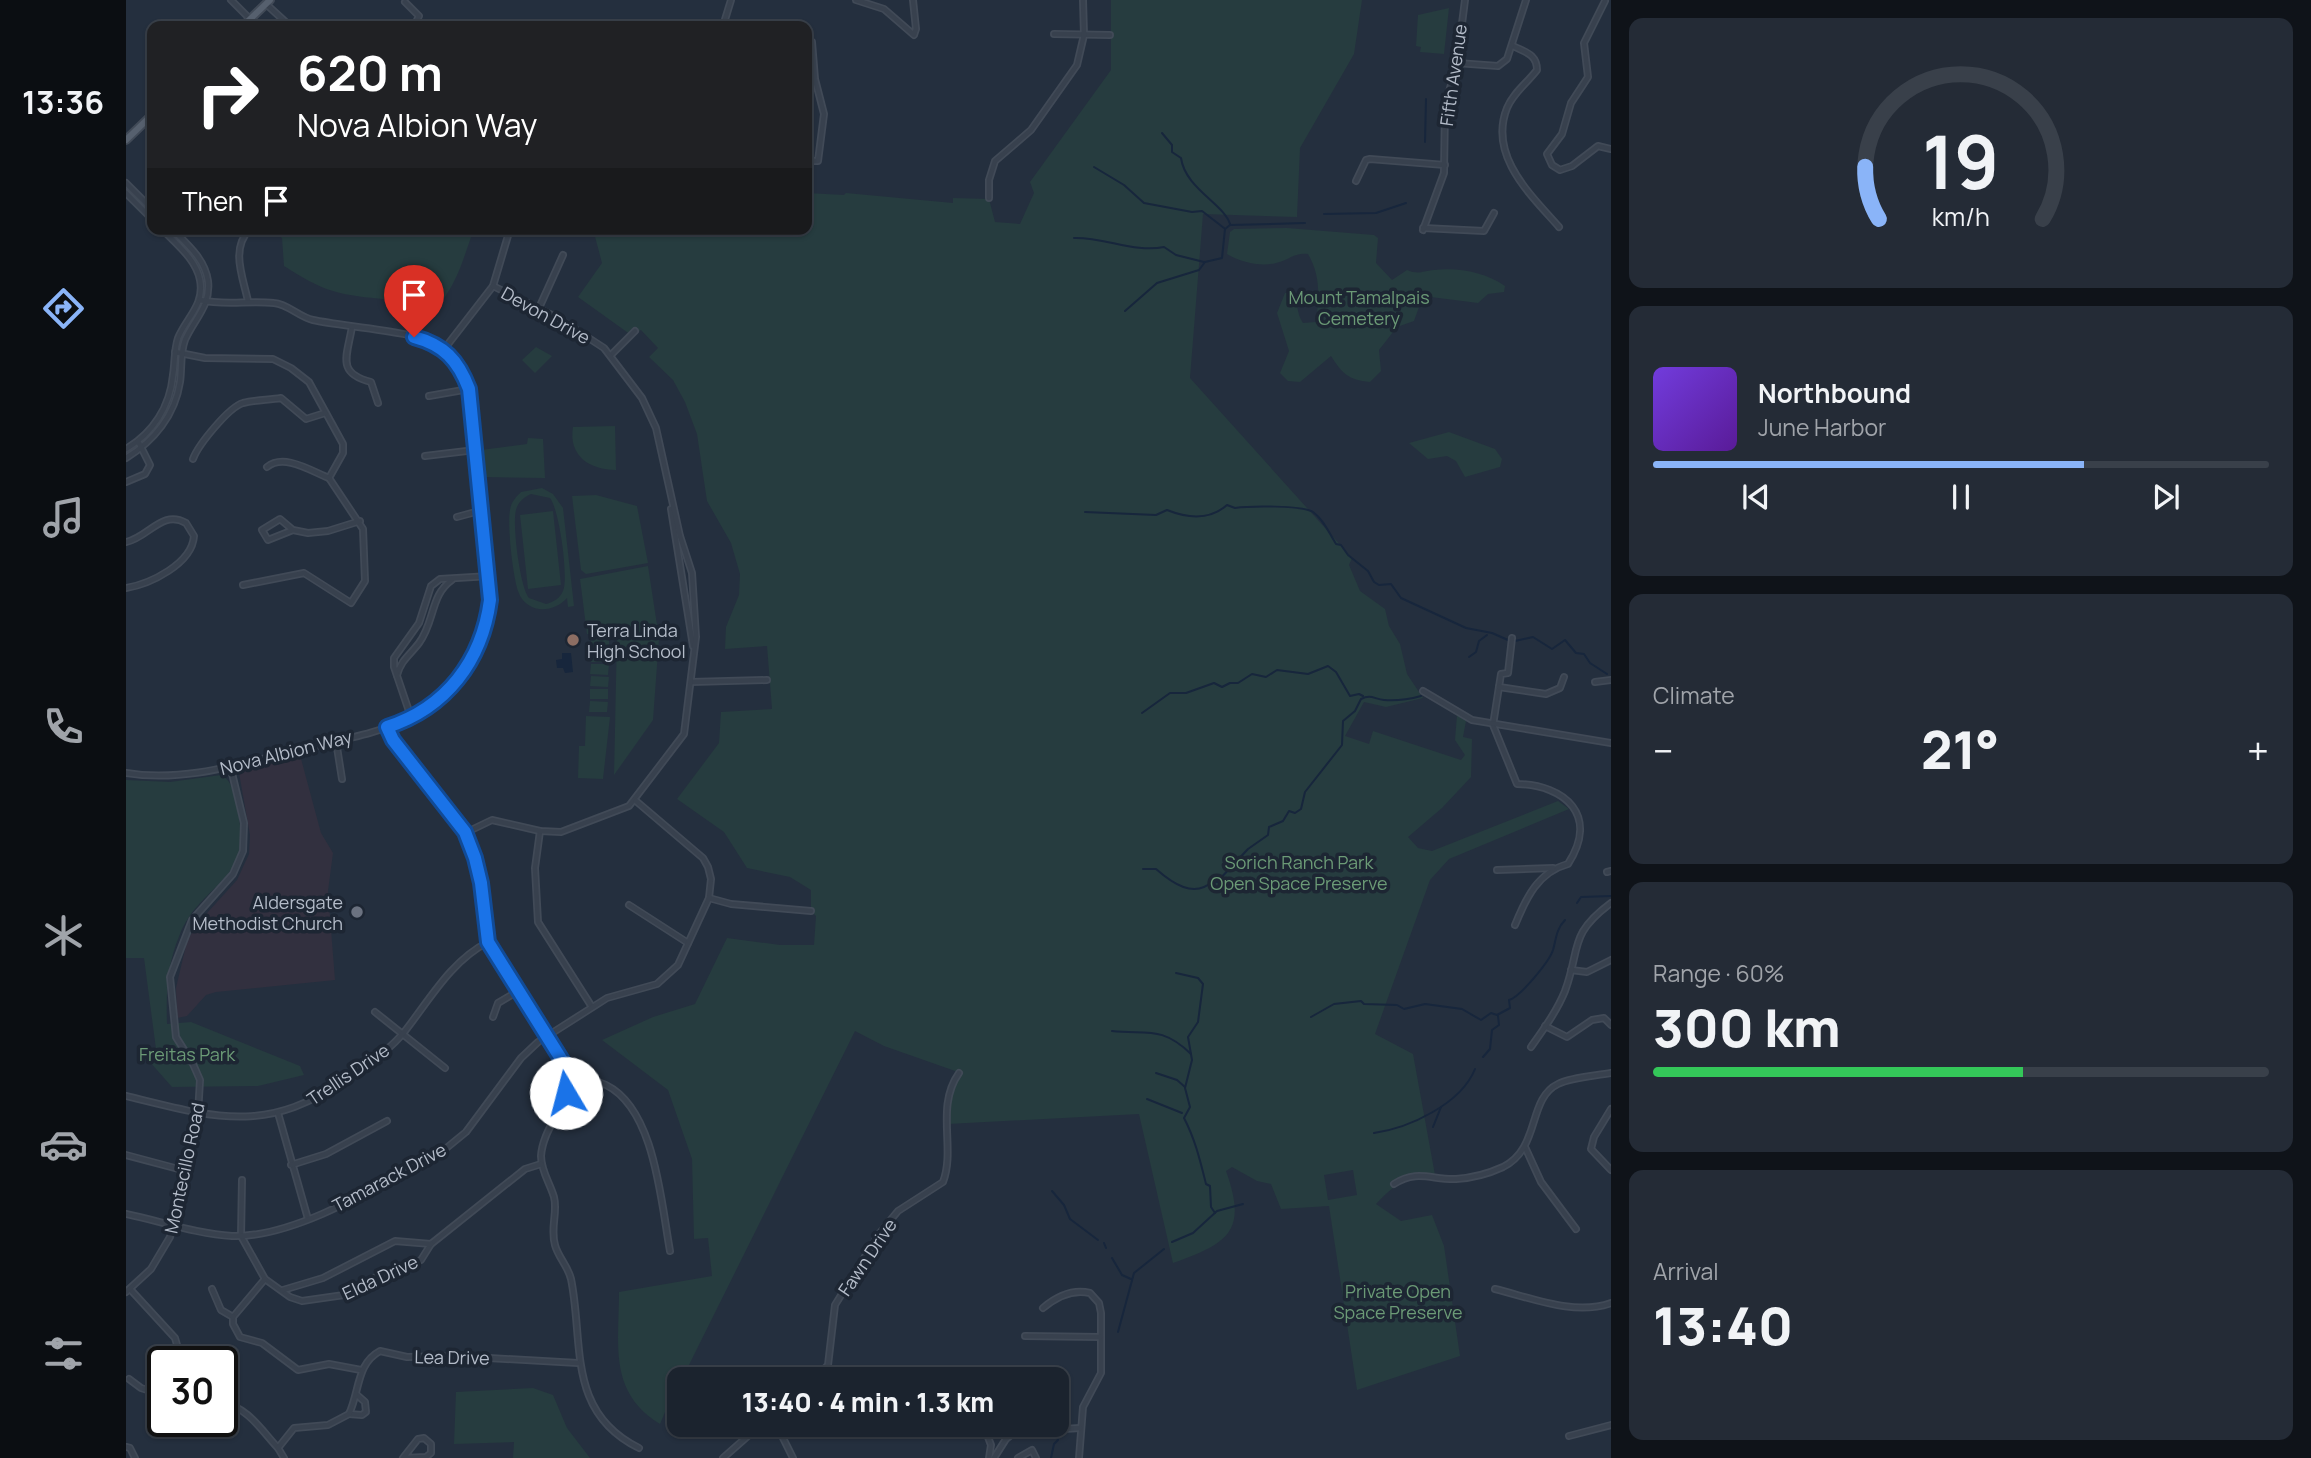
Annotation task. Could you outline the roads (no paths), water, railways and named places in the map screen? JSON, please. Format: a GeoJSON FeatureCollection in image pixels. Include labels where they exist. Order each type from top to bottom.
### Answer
{"type":"FeatureCollection","features":[{"type":"Feature","properties":{"kind":"main road"},"geometry":{"type":"LineString","coordinates":[[250,19],[268,2]]}},
{"type":"Feature","properties":{"kind":"main road"},"geometry":{"type":"LineString","coordinates":[[126,140],[147,120]]}},
{"type":"Feature","properties":{"kind":"street"},"geometry":{"type":"LineString","coordinates":[[231,0],[250,19]]}},
{"type":"Feature","properties":{"kind":"street"},"geometry":{"type":"LineString","coordinates":[[725,21],[731,0]]}},
{"type":"Feature","properties":{"kind":"street"},"geometry":{"type":"LineString","coordinates":[[856,0],[884,9],[914,35],[916,29],[913,0]]}},
{"type":"Feature","properties":{"kind":"street"},"geometry":{"type":"LineString","coordinates":[[989,198],[989,180],[995,162],[1031,130],[1077,65],[1084,35],[1083,0]]}},
{"type":"Feature","properties":{"kind":"street","name":"Fifth Avenue"},"geometry":{"type":"LineString","coordinates":[[1465,0],[1457,63],[1445,106],[1445,165],[1435,201],[1423,229],[1484,231],[1494,213]]}},
{"type":"Feature","properties":{"kind":"street"},"geometry":{"type":"LineString","coordinates":[[1457,63],[1498,66],[1507,59],[1526,0]]}},
{"type":"Feature","properties":{"kind":"street"},"geometry":{"type":"LineString","coordinates":[[1611,3],[1605,0],[1584,43],[1588,77],[1571,103],[1562,134],[1547,154],[1552,165],[1560,170],[1572,166],[1598,146],[1611,149]]}},
{"type":"Feature","properties":{"kind":"street"},"geometry":{"type":"LineString","coordinates":[[268,2],[285,21]]}},
{"type":"Feature","properties":{"kind":"street"},"geometry":{"type":"LineString","coordinates":[[405,2],[419,16],[416,21]]}},
{"type":"Feature","properties":{"kind":"street"},"geometry":{"type":"LineString","coordinates":[[1054,34],[1110,35]]}},
{"type":"Feature","properties":{"kind":"street"},"geometry":{"type":"LineString","coordinates":[[812,42],[815,79],[824,114],[818,161],[812,161]]}},
{"type":"Feature","properties":{"kind":"street"},"geometry":{"type":"LineString","coordinates":[[1513,46],[1532,55],[1537,62],[1537,70],[1507,107],[1503,122],[1506,157],[1515,176],[1559,227]]}},
{"type":"Feature","properties":{"kind":"street"},"geometry":{"type":"LineString","coordinates":[[1356,181],[1366,160],[1370,159],[1445,165]]}},
{"type":"Feature","properties":{"kind":"street"},"geometry":{"type":"LineString","coordinates":[[126,183],[147,204]]}},
{"type":"Feature","properties":{"kind":"street"},"geometry":{"type":"LineString","coordinates":[[126,193],[147,214]]}},
{"type":"Feature","properties":{"kind":"street"},"geometry":{"type":"LineString","coordinates":[[126,449],[156,422],[169,399],[179,337],[200,300],[201,281],[193,262],[168,235]]}},
{"type":"Feature","properties":{"kind":"street"},"geometry":{"type":"LineString","coordinates":[[126,458],[143,447],[162,427],[175,402],[185,340],[206,301],[205,269],[178,235]]}},
{"type":"Feature","properties":{"kind":"street"},"geometry":{"type":"LineString","coordinates":[[247,235],[238,251],[248,301]]}},
{"type":"Feature","properties":{"kind":"street"},"geometry":{"type":"LineString","coordinates":[[200,300],[231,305],[248,301],[278,303],[309,319],[414,337],[445,348],[493,286],[508,235]]}},
{"type":"Feature","properties":{"kind":"street"},"geometry":{"type":"LineString","coordinates":[[539,308],[563,255]]}},
{"type":"Feature","properties":{"kind":"street","name":"Devon Drive"},"geometry":{"type":"LineString","coordinates":[[465,832],[492,820],[540,831],[561,832],[636,801],[684,734],[694,653],[692,573],[680,536],[656,428],[642,398],[611,355],[576,329],[493,286]]}},
{"type":"Feature","properties":{"kind":"street"},"geometry":{"type":"LineString","coordinates":[[414,337],[421,309]]}},
{"type":"Feature","properties":{"kind":"street"},"geometry":{"type":"LineString","coordinates":[[352,327],[346,362],[348,371],[353,377],[371,382],[378,403]]}},
{"type":"Feature","properties":{"kind":"street"},"geometry":{"type":"LineString","coordinates":[[611,355],[635,331]]}},
{"type":"Feature","properties":{"kind":"street","name":"Nova Albion Way"},"geometry":{"type":"LineString","coordinates":[[126,773],[169,776],[230,765],[387,727],[411,717],[447,692],[470,662],[486,624],[490,576],[469,389],[463,371],[445,348]]}},
{"type":"Feature","properties":{"kind":"street"},"geometry":{"type":"LineString","coordinates":[[175,352],[205,358],[273,359],[309,382],[343,444],[342,453],[329,478]]}},
{"type":"Feature","properties":{"kind":"street"},"geometry":{"type":"LineString","coordinates":[[429,396],[469,389]]}},
{"type":"Feature","properties":{"kind":"street"},"geometry":{"type":"LineString","coordinates":[[193,459],[196,450],[234,407],[243,403],[281,398],[306,419],[325,413]]}},
{"type":"Feature","properties":{"kind":"street"},"geometry":{"type":"LineString","coordinates":[[126,482],[149,470],[150,460],[138,441]]}},
{"type":"Feature","properties":{"kind":"street"},"geometry":{"type":"LineString","coordinates":[[425,456],[475,450]]}},
{"type":"Feature","properties":{"kind":"street"},"geometry":{"type":"LineString","coordinates":[[243,585],[304,573],[351,603],[365,581],[360,521],[329,478],[284,461],[274,462],[267,467]]}},
{"type":"Feature","properties":{"kind":"street","name":"Devon Drive"},"geometry":{"type":"LineString","coordinates":[[670,493],[673,534],[694,653]]}},
{"type":"Feature","properties":{"kind":"street"},"geometry":{"type":"LineString","coordinates":[[457,517],[483,510]]}},
{"type":"Feature","properties":{"kind":"street"},"geometry":{"type":"LineString","coordinates":[[126,542],[135,541],[172,518],[186,523],[194,536],[186,555],[150,581],[126,588]]}},
{"type":"Feature","properties":{"kind":"street"},"geometry":{"type":"LineString","coordinates":[[293,530],[268,540],[262,530],[280,519],[293,530],[309,533],[328,531],[360,521]]}},
{"type":"Feature","properties":{"kind":"street"},"geometry":{"type":"LineString","coordinates":[[411,717],[397,676],[394,658],[419,622],[431,586],[440,579],[490,576]]}},
{"type":"Feature","properties":{"kind":"street"},"geometry":{"type":"LineString","coordinates":[[397,676],[400,663],[420,642],[431,622],[436,598],[442,586],[452,579]]}},
{"type":"Feature","properties":{"kind":"street"},"geometry":{"type":"LineString","coordinates":[[1497,870],[1553,868],[1568,864],[1576,851],[1581,821],[1573,806],[1542,785],[1517,785],[1493,725],[1501,674],[1508,673],[1512,638]]}},
{"type":"Feature","properties":{"kind":"street"},"geometry":{"type":"LineString","coordinates":[[1499,687],[1551,693],[1560,688],[1564,677]]}},
{"type":"Feature","properties":{"kind":"street"},"geometry":{"type":"LineString","coordinates":[[691,682],[767,680]]}},
{"type":"Feature","properties":{"kind":"street"},"geometry":{"type":"LineString","coordinates":[[1595,682],[1611,680]]}},
{"type":"Feature","properties":{"kind":"street"},"geometry":{"type":"LineString","coordinates":[[1423,691],[1472,720],[1611,743]]}},
{"type":"Feature","properties":{"kind":"street"},"geometry":{"type":"LineString","coordinates":[[387,727],[393,740],[465,832],[478,870],[488,942],[563,1062],[569,1080],[543,1144],[541,1164],[555,1205],[555,1246],[570,1277],[578,1363],[605,1422],[619,1436],[639,1448]]}},
{"type":"Feature","properties":{"kind":"street"},"geometry":{"type":"LineString","coordinates":[[336,741],[342,779]]}},
{"type":"Feature","properties":{"kind":"street","name":"Montecillo Road"},"geometry":{"type":"LineString","coordinates":[[128,1290],[151,1269],[175,1225],[198,1114],[200,1080],[176,1037],[170,977],[192,920],[233,874],[243,851],[244,823],[230,765]]}},
{"type":"Feature","properties":{"kind":"street"},"geometry":{"type":"LineString","coordinates":[[636,801],[703,858],[710,879],[709,898],[731,904],[811,911]]}},
{"type":"Feature","properties":{"kind":"street"},"geometry":{"type":"LineString","coordinates":[[540,831],[535,868],[538,922],[593,1007]]}},
{"type":"Feature","properties":{"kind":"street"},"geometry":{"type":"LineString","coordinates":[[1515,925],[1526,897],[1553,868]]}},
{"type":"Feature","properties":{"kind":"street","name":"Tamarack Drive"},"geometry":{"type":"LineString","coordinates":[[126,1214],[216,1234],[241,1236],[277,1231],[308,1219],[444,1150],[466,1132],[521,1058],[547,1036],[620,992],[647,988],[666,979],[678,965],[709,898]]}},
{"type":"Feature","properties":{"kind":"street"},"geometry":{"type":"LineString","coordinates":[[1531,1047],[1564,992],[1571,970],[1573,950],[1580,932],[1591,917],[1611,903]]}},
{"type":"Feature","properties":{"kind":"street"},"geometry":{"type":"LineString","coordinates":[[629,905],[688,943]]}},
{"type":"Feature","properties":{"kind":"street","name":"Trellis Drive"},"geometry":{"type":"LineString","coordinates":[[126,1096],[198,1114],[248,1118],[278,1113],[323,1095],[389,1048],[459,961],[488,942]]}},
{"type":"Feature","properties":{"kind":"street"},"geometry":{"type":"LineString","coordinates":[[1571,970],[1587,972],[1611,960]]}},
{"type":"Feature","properties":{"kind":"street"},"geometry":{"type":"LineString","coordinates":[[492,1017],[498,1003],[518,990]]}},
{"type":"Feature","properties":{"kind":"street"},"geometry":{"type":"LineString","coordinates":[[374,1012],[445,1068]]}},
{"type":"Feature","properties":{"kind":"street"},"geometry":{"type":"LineString","coordinates":[[1545,1026],[1567,1038],[1592,1020],[1604,1018],[1611,1025]]}},
{"type":"Feature","properties":{"kind":"street","name":"Fawn Drive"},"geometry":{"type":"LineString","coordinates":[[827,1367],[835,1305],[879,1234],[898,1211],[943,1182],[948,1100],[959,1073]]}},
{"type":"Feature","properties":{"kind":"street"},"geometry":{"type":"LineString","coordinates":[[1394,1184],[1419,1174],[1455,1179],[1492,1171],[1518,1158],[1525,1147],[1542,1100],[1557,1084],[1611,1073]]}},
{"type":"Feature","properties":{"kind":"street"},"geometry":{"type":"LineString","coordinates":[[569,1080],[605,1084],[615,1090],[639,1119],[649,1144],[670,1251]]}},
{"type":"Feature","properties":{"kind":"street"},"geometry":{"type":"LineString","coordinates":[[1611,1109],[1594,1137],[1591,1149],[1611,1170]]}},
{"type":"Feature","properties":{"kind":"street"},"geometry":{"type":"LineString","coordinates":[[278,1113],[308,1219]]}},
{"type":"Feature","properties":{"kind":"street"},"geometry":{"type":"LineString","coordinates":[[291,1165],[326,1154],[387,1121]]}},
{"type":"Feature","properties":{"kind":"street"},"geometry":{"type":"LineString","coordinates":[[1525,1147],[1541,1182],[1576,1229]]}},
{"type":"Feature","properties":{"kind":"street"},"geometry":{"type":"LineString","coordinates":[[126,1155],[186,1171]]}},
{"type":"Feature","properties":{"kind":"street","name":"Elda Drive"},"geometry":{"type":"LineString","coordinates":[[241,1236],[265,1279],[290,1297],[302,1301],[351,1294],[376,1277],[421,1260],[431,1244],[525,1168],[541,1164]]}},
{"type":"Feature","properties":{"kind":"street"},"geometry":{"type":"LineString","coordinates":[[241,1236],[242,1180]]}},
{"type":"Feature","properties":{"kind":"street","name":"Elda Drive"},"geometry":{"type":"LineString","coordinates":[[282,1290],[323,1278],[395,1241],[431,1244]]}},
{"type":"Feature","properties":{"kind":"street"},"geometry":{"type":"LineString","coordinates":[[265,1279],[233,1317],[233,1324],[240,1337],[262,1343],[298,1370],[329,1364],[361,1370],[357,1395],[349,1414]]}},
{"type":"Feature","properties":{"kind":"street"},"geometry":{"type":"LineString","coordinates":[[212,1289],[221,1310],[233,1317]]}},
{"type":"Feature","properties":{"kind":"street"},"geometry":{"type":"LineString","coordinates":[[1495,1289],[1565,1307],[1591,1308],[1611,1303]]}},
{"type":"Feature","properties":{"kind":"street"},"geometry":{"type":"LineString","coordinates":[[128,1290],[174,1338],[177,1346]]}},
{"type":"Feature","properties":{"kind":"street"},"geometry":{"type":"LineString","coordinates":[[1043,1308],[1058,1297],[1079,1292],[1090,1293],[1099,1303],[1101,1373],[1083,1407],[1080,1428],[1083,1437],[1079,1458]]}},
{"type":"Feature","properties":{"kind":"street"},"geometry":{"type":"LineString","coordinates":[[1025,1336],[1100,1337]]}},
{"type":"Feature","properties":{"kind":"street","name":"Lea Drive"},"geometry":{"type":"LineString","coordinates":[[361,1370],[369,1357],[380,1351],[407,1357],[454,1356],[578,1363]]}},
{"type":"Feature","properties":{"kind":"street"},"geometry":{"type":"LineString","coordinates":[[129,1378],[147,1390]]}},
{"type":"Feature","properties":{"kind":"street"},"geometry":{"type":"LineString","coordinates":[[278,1448],[294,1428],[328,1425],[349,1414],[362,1415],[366,1412],[365,1402],[357,1395]]}},
{"type":"Feature","properties":{"kind":"street"},"geometry":{"type":"LineString","coordinates":[[238,1408],[247,1414],[284,1458]]}},
{"type":"Feature","properties":{"kind":"street"},"geometry":{"type":"LineString","coordinates":[[1569,1436],[1611,1425]]}},
{"type":"Feature","properties":{"kind":"street"},"geometry":{"type":"LineString","coordinates":[[991,1458],[1015,1432],[1080,1428]]}},
{"type":"Feature","properties":{"kind":"street"},"geometry":{"type":"LineString","coordinates":[[723,1458],[747,1437]]}},
{"type":"Feature","properties":{"kind":"street"},"geometry":{"type":"LineString","coordinates":[[783,1437],[793,1458]]}},
{"type":"Feature","properties":{"kind":"street"},"geometry":{"type":"LineString","coordinates":[[988,1437],[991,1458]]}},
{"type":"Feature","properties":{"kind":"street"},"geometry":{"type":"LineString","coordinates":[[424,1438],[431,1444],[429,1455],[404,1458],[418,1439],[424,1438]]}},
{"type":"Feature","properties":{"kind":"street"},"geometry":{"type":"LineString","coordinates":[[126,1447],[130,1448],[134,1457]]}},
{"type":"Feature","properties":{"kind":"street"},"geometry":{"type":"LineString","coordinates":[[1018,1458],[1032,1450],[1036,1458]]}},
{"type":"Feature","properties":{"kind":"street"},"geometry":{"type":"LineString","coordinates":[[126,1455],[134,1457]]}},
{"type":"Feature","properties":{"kind":"water"},"geometry":{"type":"Polygon","coordinates":[[[562,653],[571,653],[573,672],[565,673],[563,668],[557,668],[556,660],[562,659],[562,653]]]}},
{"type":"Feature","properties":{"kind":"waterway"},"geometry":{"type":"LineString","coordinates":[[1425,142],[1426,99]]}},
{"type":"Feature","properties":{"kind":"waterway"},"geometry":{"type":"LineString","coordinates":[[1162,133],[1172,145],[1172,152],[1181,158],[1190,178],[1220,209],[1230,224]]}},
{"type":"Feature","properties":{"kind":"waterway"},"geometry":{"type":"LineString","coordinates":[[1094,167],[1124,185],[1144,203],[1192,212],[1202,211],[1224,228]]}},
{"type":"Feature","properties":{"kind":"waterway"},"geometry":{"type":"LineString","coordinates":[[1324,214],[1376,213],[1406,203]]}},
{"type":"Feature","properties":{"kind":"waterway"},"geometry":{"type":"LineString","coordinates":[[1125,311],[1157,283],[1199,270],[1205,262],[1222,258],[1225,229],[1230,225],[1305,223]]}},
{"type":"Feature","properties":{"kind":"waterway"},"geometry":{"type":"LineString","coordinates":[[1074,238],[1131,247],[1164,247],[1176,255],[1204,262]]}},
{"type":"Feature","properties":{"kind":"waterway"},"geometry":{"type":"LineString","coordinates":[[1085,512],[1156,515],[1167,510],[1182,515],[1205,516],[1227,505],[1235,508],[1275,507],[1307,510],[1320,519],[1336,544],[1341,545],[1348,555],[1368,571],[1374,582],[1379,585],[1391,584],[1401,598],[1466,628],[1492,633],[1508,640]]}},
{"type":"Feature","properties":{"kind":"waterway"},"geometry":{"type":"LineString","coordinates":[[1469,657],[1476,652],[1479,641],[1487,635]]}},
{"type":"Feature","properties":{"kind":"waterway"},"geometry":{"type":"LineString","coordinates":[[1515,641],[1533,637],[1552,649],[1565,640],[1576,653],[1584,654],[1590,663],[1607,674]]}},
{"type":"Feature","properties":{"kind":"waterway"},"geometry":{"type":"LineString","coordinates":[[1142,713],[1170,693],[1186,693],[1214,683],[1222,687],[1238,683],[1252,674],[1266,677],[1277,670],[1308,674],[1328,666],[1336,672],[1350,696],[1363,696]]}},
{"type":"Feature","properties":{"kind":"waterway"},"geometry":{"type":"LineString","coordinates":[[1143,869],[1156,869],[1176,884],[1191,889],[1217,882],[1248,849],[1268,835],[1269,827],[1283,821],[1289,811],[1295,813],[1301,809],[1305,792],[1342,745],[1343,721],[1355,711],[1361,699],[1370,697],[1393,700],[1421,696]]}},
{"type":"Feature","properties":{"kind":"waterway"},"geometry":{"type":"LineString","coordinates":[[1577,903],[1581,897],[1611,896]]}},
{"type":"Feature","properties":{"kind":"waterway"},"geometry":{"type":"LineString","coordinates":[[1311,1017],[1334,1004],[1361,1001],[1364,1004],[1397,1005],[1404,1009],[1425,1004],[1462,1009],[1481,1020],[1491,1013],[1497,1015],[1510,1008],[1509,1000],[1527,986],[1546,962],[1565,920]]}},
{"type":"Feature","properties":{"kind":"waterway"},"geometry":{"type":"LineString","coordinates":[[1176,973],[1198,978],[1203,984],[1198,1022],[1188,1037],[1192,1060],[1185,1088],[1190,1107],[1184,1118],[1206,1184],[1210,1186],[1211,1207],[1215,1213]]}},
{"type":"Feature","properties":{"kind":"waterway"},"geometry":{"type":"LineString","coordinates":[[1483,1057],[1490,1049],[1492,1030],[1499,1025],[1498,1016]]}},
{"type":"Feature","properties":{"kind":"waterway"},"geometry":{"type":"LineString","coordinates":[[1112,1031],[1162,1035],[1191,1054]]}},
{"type":"Feature","properties":{"kind":"waterway"},"geometry":{"type":"LineString","coordinates":[[1374,1133],[1403,1126],[1432,1112],[1458,1093],[1475,1069]]}},
{"type":"Feature","properties":{"kind":"waterway"},"geometry":{"type":"LineString","coordinates":[[1156,1073],[1177,1080],[1185,1087]]}},
{"type":"Feature","properties":{"kind":"waterway"},"geometry":{"type":"LineString","coordinates":[[1147,1099],[1182,1113]]}},
{"type":"Feature","properties":{"kind":"waterway"},"geometry":{"type":"LineString","coordinates":[[1433,1127],[1441,1107]]}},
{"type":"Feature","properties":{"kind":"waterway"},"geometry":{"type":"LineString","coordinates":[[1052,1191],[1064,1205],[1070,1219],[1098,1240]]}},
{"type":"Feature","properties":{"kind":"waterway"},"geometry":{"type":"LineString","coordinates":[[1172,1242],[1193,1233],[1217,1211],[1243,1204]]}},
{"type":"Feature","properties":{"kind":"waterway"},"geometry":{"type":"LineString","coordinates":[[1104,1243],[1106,1248]]}},
{"type":"Feature","properties":{"kind":"waterway"},"geometry":{"type":"LineString","coordinates":[[1118,1332],[1134,1273],[1164,1249]]}},
{"type":"Feature","properties":{"kind":"waterway"},"geometry":{"type":"LineString","coordinates":[[1112,1258],[1122,1275],[1131,1279]]}},
{"type":"Feature","properties":{"kind":"waterway"},"geometry":{"type":"LineString","coordinates":[[1051,1458],[1058,1437]]}},
{"type":"Feature","properties":{"kind":"place","name":"Terra Linda High School"},"geometry":{"type":"Point","coordinates":[573,640]}},
{"type":"Feature","properties":{"kind":"place","name":"Aldersgate Methodist Church"},"geometry":{"type":"Point","coordinates":[357,912]}},
{"type":"Feature","properties":{"kind":"park label","name":"Mount Tamalpais Cemetery"},"geometry":{"type":"Point","coordinates":[1359,307]}},
{"type":"Feature","properties":{"kind":"park label","name":"Sorich Ranch Park Open Space Preserve"},"geometry":{"type":"Point","coordinates":[1299,872]}},
{"type":"Feature","properties":{"kind":"park label","name":"Freitas Park"},"geometry":{"type":"Point","coordinates":[187,1054]}},
{"type":"Feature","properties":{"kind":"park label","name":"Private Open Space Preserve"},"geometry":{"type":"Point","coordinates":[1398,1301]}}]}
